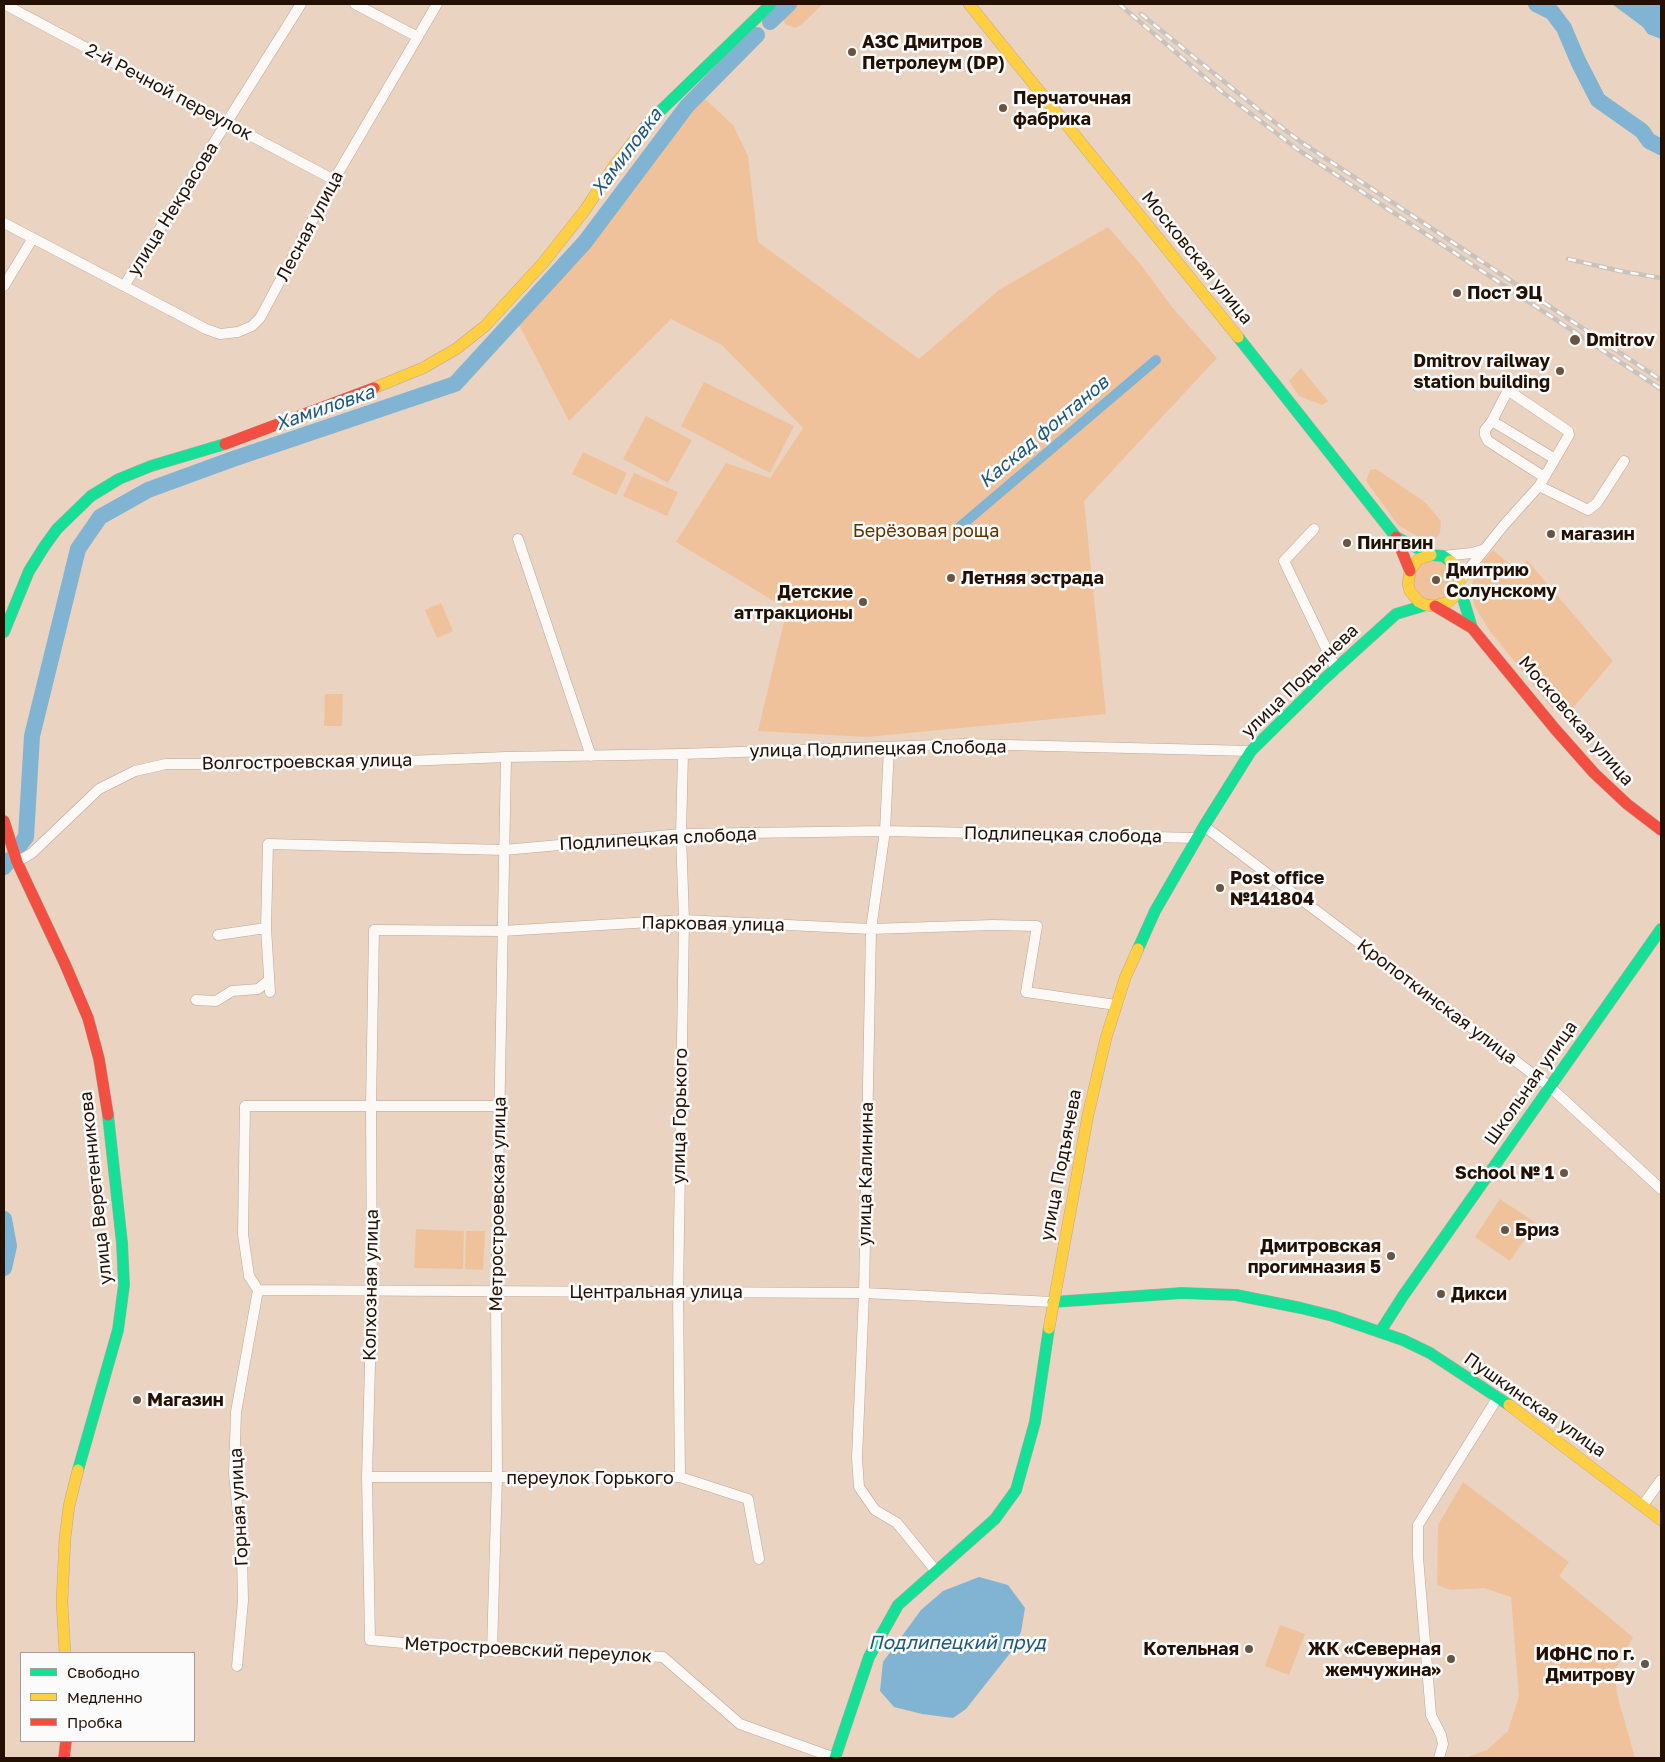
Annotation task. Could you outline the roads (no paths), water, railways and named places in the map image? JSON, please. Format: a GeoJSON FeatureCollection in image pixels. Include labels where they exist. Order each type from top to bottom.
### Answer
{"type":"FeatureCollection","features":[{"type":"Feature","properties":{"kind":"main road"},"geometry":{"type":"LineString","coordinates":[[4,632],[29,571],[44,547],[56,529],[91,496],[119,479],[151,466],[234,441],[423,368],[456,349],[478,332],[514,296],[543,263],[585,210],[614,166],[652,119],[771,4]]}},
{"type":"Feature","properties":{"kind":"main road","name":"Московская улица"},"geometry":{"type":"LineString","coordinates":[[969,4],[1201,289],[1343,472],[1396,536],[1410,571]]}},
{"type":"Feature","properties":{"kind":"main road","name":"Московская улица"},"geometry":{"type":"LineString","coordinates":[[1396,536],[1455,566],[1472,628]]}},
{"type":"Feature","properties":{"kind":"main road"},"geometry":{"type":"LineString","coordinates":[[1399,612],[1410,571],[1419,559],[1437,556]]}},
{"type":"Feature","properties":{"kind":"main road"},"geometry":{"type":"LineString","coordinates":[[1430,606],[1448,602],[1454,596],[1460,583]]}},
{"type":"Feature","properties":{"kind":"main road","name":"Московская улица"},"geometry":{"type":"LineString","coordinates":[[1408,584],[1414,597],[1472,628],[1555,729],[1594,773],[1627,804],[1661,830]]}},
{"type":"Feature","properties":{"kind":"main road","name":"улица Подъячева"},"geometry":{"type":"LineString","coordinates":[[835,1758],[869,1657],[898,1605],[994,1519],[1016,1490],[1035,1422],[1053,1302],[1088,1115],[1106,1038],[1125,978],[1156,911],[1204,826],[1250,751],[1399,612],[1430,606]]}},
{"type":"Feature","properties":{"kind":"main road","name":"улица Веретенникова"},"geometry":{"type":"LineString","coordinates":[[4,821],[18,862],[88,1018],[99,1059],[106,1101],[122,1243],[124,1285],[118,1330],[78,1470],[65,1538],[62,1602],[65,1652]]}},
{"type":"Feature","properties":{"kind":"main road","name":"Школьная улица"},"geometry":{"type":"LineString","coordinates":[[1380,1332],[1661,929]]}},
{"type":"Feature","properties":{"kind":"main road","name":"Пушкинская улица"},"geometry":{"type":"LineString","coordinates":[[1053,1302],[1182,1293],[1236,1295],[1309,1310],[1403,1340],[1430,1353],[1498,1397],[1661,1520]]}},
{"type":"Feature","properties":{"kind":"main road"},"geometry":{"type":"LineString","coordinates":[[64,1758],[66,1742]]}},
{"type":"Feature","properties":{"kind":"street","name":"2-й Речной переулок"},"geometry":{"type":"LineString","coordinates":[[4,4],[334,180]]}},
{"type":"Feature","properties":{"kind":"street","name":"улица Некрасова"},"geometry":{"type":"LineString","coordinates":[[124,286],[301,4]]}},
{"type":"Feature","properties":{"kind":"street"},"geometry":{"type":"LineString","coordinates":[[355,4],[418,36]]}},
{"type":"Feature","properties":{"kind":"street","name":"Лесная улица"},"geometry":{"type":"LineString","coordinates":[[4,223],[206,329],[220,334],[238,332],[252,326],[260,318],[334,180],[437,4]]}},
{"type":"Feature","properties":{"kind":"street"},"geometry":{"type":"LineString","coordinates":[[4,286],[33,238]]}},
{"type":"Feature","properties":{"kind":"street"},"geometry":{"type":"LineString","coordinates":[[1460,583],[1486,548],[1542,482],[1570,433],[1507,392],[1492,421],[1485,430],[1488,441],[1542,482],[1588,510],[1597,503],[1624,461]]}},
{"type":"Feature","properties":{"kind":"street"},"geometry":{"type":"LineString","coordinates":[[1492,421],[1556,459]]}},
{"type":"Feature","properties":{"kind":"street"},"geometry":{"type":"LineString","coordinates":[[1314,529],[1284,561],[1336,669]]}},
{"type":"Feature","properties":{"kind":"street"},"geometry":{"type":"LineString","coordinates":[[518,539],[591,756]]}},
{"type":"Feature","properties":{"kind":"street"},"geometry":{"type":"LineString","coordinates":[[1437,556],[1472,553],[1486,548]]}},
{"type":"Feature","properties":{"kind":"street","name":"улица Подлипецкая Слобода"},"geometry":{"type":"LineString","coordinates":[[506,757],[684,754],[966,744],[1250,751]]}},
{"type":"Feature","properties":{"kind":"street","name":"улица Калинина"},"geometry":{"type":"LineString","coordinates":[[889,747],[885,830],[871,929],[864,1293],[857,1458],[859,1487],[875,1510],[897,1523],[936,1571]]}},
{"type":"Feature","properties":{"kind":"street","name":"улица Горького"},"geometry":{"type":"LineString","coordinates":[[680,1477],[678,1293],[684,920],[681,834],[684,754]]}},
{"type":"Feature","properties":{"kind":"street","name":"Волгостроевская улица"},"geometry":{"type":"LineString","coordinates":[[18,862],[32,853],[99,789],[135,771],[166,764],[331,764],[506,757]]}},
{"type":"Feature","properties":{"kind":"street","name":"Метростроевская улица"},"geometry":{"type":"LineString","coordinates":[[492,1651],[498,1478],[496,1292],[506,757]]}},
{"type":"Feature","properties":{"kind":"street","name":"Кропоткинская улица"},"geometry":{"type":"LineString","coordinates":[[1204,826],[1550,1087],[1661,1189]]}},
{"type":"Feature","properties":{"kind":"street","name":"Подлипецкая слобода"},"geometry":{"type":"LineString","coordinates":[[270,992],[266,928],[268,844],[504,850],[681,834],[885,830],[1197,838]]}},
{"type":"Feature","properties":{"kind":"street","name":"Парковая улица"},"geometry":{"type":"LineString","coordinates":[[374,930],[502,931],[684,920],[871,929],[992,925],[1037,926],[1026,992],[1116,1005]]}},
{"type":"Feature","properties":{"kind":"street"},"geometry":{"type":"LineString","coordinates":[[218,935],[266,928]]}},
{"type":"Feature","properties":{"kind":"street","name":"Колхозная улица"},"geometry":{"type":"LineString","coordinates":[[370,1640],[367,1477],[372,1289],[371,1106],[374,930]]}},
{"type":"Feature","properties":{"kind":"street"},"geometry":{"type":"LineString","coordinates":[[196,1000],[216,1002],[232,991],[258,989],[269,980]]}},
{"type":"Feature","properties":{"kind":"street"},"geometry":{"type":"LineString","coordinates":[[258,1290],[249,1276],[243,1234],[245,1106],[500,1106]]}},
{"type":"Feature","properties":{"kind":"street","name":"Центральная улица"},"geometry":{"type":"LineString","coordinates":[[258,1290],[372,1289],[496,1292],[864,1293],[1053,1302]]}},
{"type":"Feature","properties":{"kind":"street","name":"Горная улица"},"geometry":{"type":"LineString","coordinates":[[237,1666],[243,1601],[242,1552],[234,1474],[236,1412],[258,1290]]}},
{"type":"Feature","properties":{"kind":"street"},"geometry":{"type":"LineString","coordinates":[[1440,1758],[1443,1744],[1441,1735],[1431,1715],[1418,1557],[1418,1525],[1498,1397]]}},
{"type":"Feature","properties":{"kind":"street","name":"переулок Горького"},"geometry":{"type":"LineString","coordinates":[[367,1477],[680,1477],[748,1499],[759,1559]]}},
{"type":"Feature","properties":{"kind":"street"},"geometry":{"type":"LineString","coordinates":[[1643,1505],[1661,1480]]}},
{"type":"Feature","properties":{"kind":"street","name":"Метростроевский переулок"},"geometry":{"type":"LineString","coordinates":[[370,1640],[492,1651],[663,1657],[740,1724],[835,1758]]}},
{"type":"Feature","properties":{"kind":"water"},"geometry":{"type":"Polygon","coordinates":[[[1612,4],[1661,4],[1661,39],[1648,34],[1643,27],[1612,4]]]}},
{"type":"Feature","properties":{"kind":"water","name":"Подлипецкий пруд"},"geometry":{"type":"Polygon","coordinates":[[[979,1577],[1008,1585],[1025,1608],[1021,1632],[1011,1652],[966,1709],[953,1718],[922,1714],[894,1707],[880,1691],[883,1662],[921,1610],[943,1591],[979,1577]]]}},
{"type":"Feature","properties":{"kind":"waterway","name":"Хамиловка"},"geometry":{"type":"LineString","coordinates":[[770,22],[789,4]]}},
{"type":"Feature","properties":{"kind":"waterway","name":"Хамиловка"},"geometry":{"type":"LineString","coordinates":[[1536,4],[1552,12],[1564,28],[1598,100],[1642,131],[1649,141],[1661,147]]}},
{"type":"Feature","properties":{"kind":"waterway","name":"Хамиловка"},"geometry":{"type":"LineString","coordinates":[[20,845],[26,837],[32,736],[78,549],[100,517],[148,490],[233,459],[455,384],[585,242],[687,106],[757,35]]}},
{"type":"Feature","properties":{"kind":"waterway","name":"Каскад фонтанов"},"geometry":{"type":"LineString","coordinates":[[956,530],[1156,360]]}},
{"type":"Feature","properties":{"kind":"waterway","name":"Хамиловка"},"geometry":{"type":"LineString","coordinates":[[4,867],[9,860]]}},
{"type":"Feature","properties":{"kind":"waterway","name":"Хамиловка"},"geometry":{"type":"LineString","coordinates":[[4,1219],[9,1246],[4,1268]]}},
{"type":"Feature","properties":{"kind":"railway"},"geometry":{"type":"LineString","coordinates":[[1119,4],[1221,91],[1297,149],[1661,389]]}},
{"type":"Feature","properties":{"kind":"railway"},"geometry":{"type":"LineString","coordinates":[[1141,14],[1301,142],[1661,380]]}},
{"type":"Feature","properties":{"kind":"railway"},"geometry":{"type":"LineString","coordinates":[[1568,259],[1661,278]]}},
{"type":"Feature","properties":{"kind":"place","name":"АЗС Дмитров Петролеум (DP)"},"geometry":{"type":"Point","coordinates":[852,52]}},
{"type":"Feature","properties":{"kind":"place","name":"Перчаточная фабрика"},"geometry":{"type":"Point","coordinates":[1003,108]}},
{"type":"Feature","properties":{"kind":"place","name":"Пост ЭЦ"},"geometry":{"type":"Point","coordinates":[1457,293]}},
{"type":"Feature","properties":{"kind":"place","name":"Dmitrov"},"geometry":{"type":"Point","coordinates":[1575,340]}},
{"type":"Feature","properties":{"kind":"place","name":"Dmitrov railway station building"},"geometry":{"type":"Point","coordinates":[1560,371]}},
{"type":"Feature","properties":{"kind":"place","name":"магазин"},"geometry":{"type":"Point","coordinates":[1551,534]}},
{"type":"Feature","properties":{"kind":"place","name":"Пингвин"},"geometry":{"type":"Point","coordinates":[1347,543]}},
{"type":"Feature","properties":{"kind":"place","name":"Летняя эстрада"},"geometry":{"type":"Point","coordinates":[951,578]}},
{"type":"Feature","properties":{"kind":"place","name":"Дмитрию Солунскому"},"geometry":{"type":"Point","coordinates":[1436,580]}},
{"type":"Feature","properties":{"kind":"place","name":"Детские аттракционы"},"geometry":{"type":"Point","coordinates":[863,602]}},
{"type":"Feature","properties":{"kind":"place","name":"Post office №141804"},"geometry":{"type":"Point","coordinates":[1220,888]}},
{"type":"Feature","properties":{"kind":"place","name":"School № 1"},"geometry":{"type":"Point","coordinates":[1564,1173]}},
{"type":"Feature","properties":{"kind":"place","name":"Бриз"},"geometry":{"type":"Point","coordinates":[1505,1230]}},
{"type":"Feature","properties":{"kind":"place","name":"Дмитровская прогимназия 5"},"geometry":{"type":"Point","coordinates":[1391,1256]}},
{"type":"Feature","properties":{"kind":"place","name":"Дикси"},"geometry":{"type":"Point","coordinates":[1441,1294]}},
{"type":"Feature","properties":{"kind":"place","name":"Магазин"},"geometry":{"type":"Point","coordinates":[137,1400]}},
{"type":"Feature","properties":{"kind":"place","name":"Котельная"},"geometry":{"type":"Point","coordinates":[1249,1649]}},
{"type":"Feature","properties":{"kind":"place","name":"ЖК «Северная жемчужина»"},"geometry":{"type":"Point","coordinates":[1451,1659]}},
{"type":"Feature","properties":{"kind":"place","name":"ИФНС по г. Дмитрову"},"geometry":{"type":"Point","coordinates":[1645,1664]}},
{"type":"Feature","properties":{"kind":"park label","name":"Берёзовая роща"},"geometry":{"type":"Point","coordinates":[926,531]}}]}
